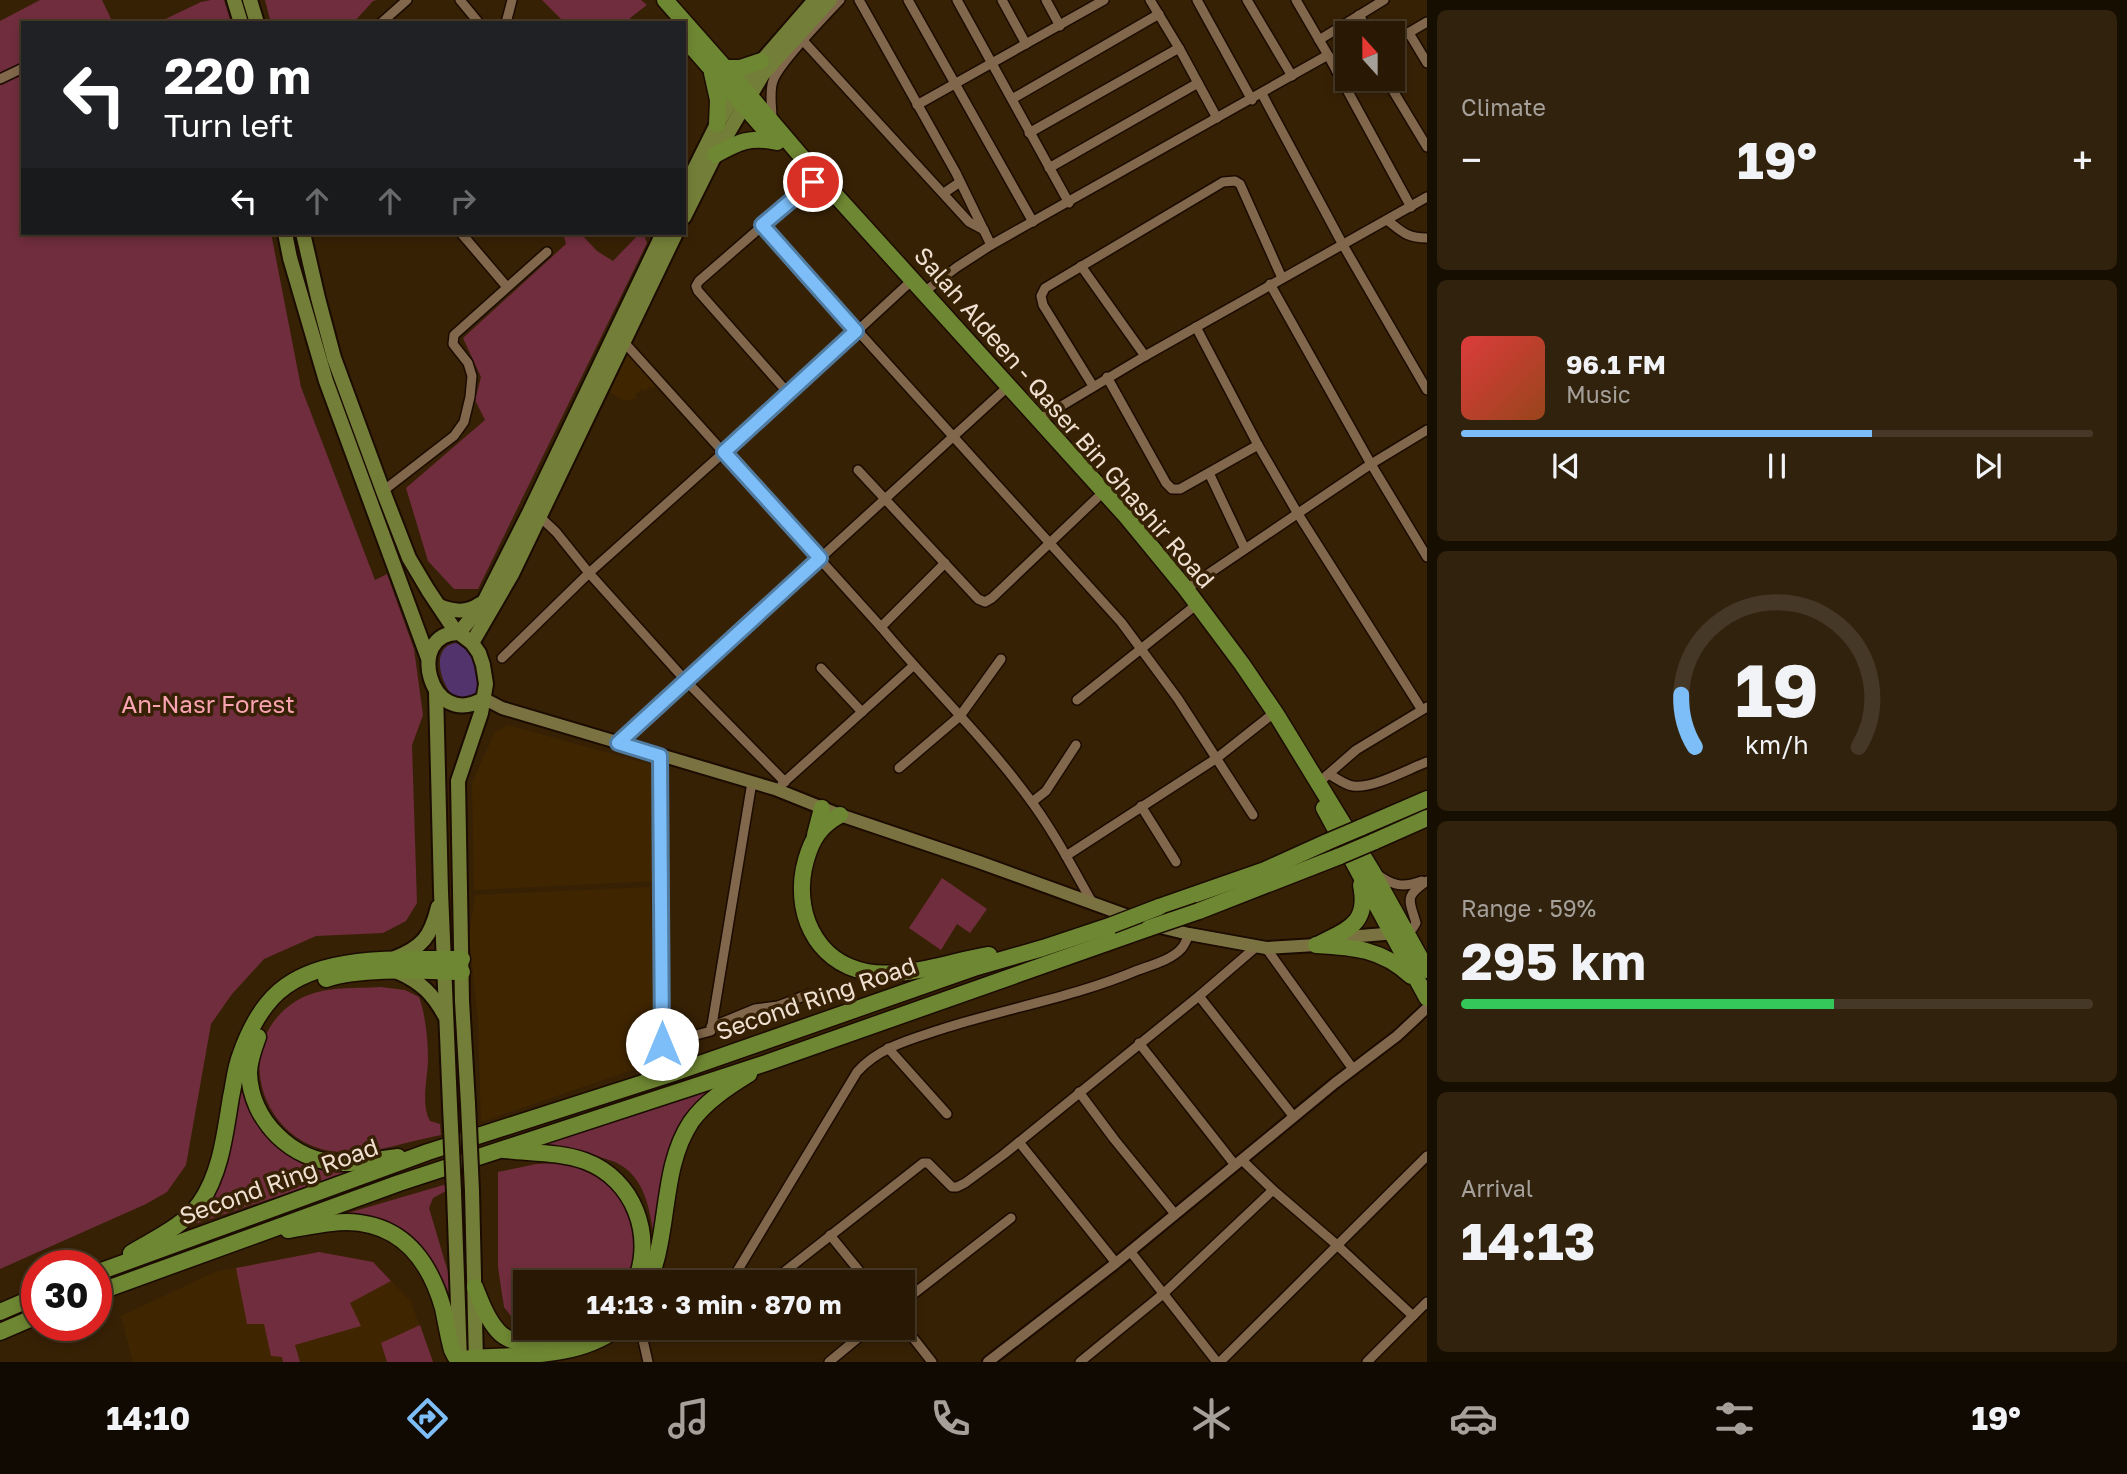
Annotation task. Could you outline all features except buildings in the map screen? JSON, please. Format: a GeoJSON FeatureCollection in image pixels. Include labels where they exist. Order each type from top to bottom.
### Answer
{"type":"FeatureCollection","features":[{"type":"Feature","properties":{"kind":"highway"},"geometry":{"type":"LineString","coordinates":[[651,0],[669,21]]}},
{"type":"Feature","properties":{"kind":"highway","name":"Salah Aldeen - Qaser Bin Ghashir Road"},"geometry":{"type":"LineString","coordinates":[[665,0],[681,21]]}},
{"type":"Feature","properties":{"kind":"highway","name":"Salah Aldeen - Qaser Bin Ghashir Road"},"geometry":{"type":"LineString","coordinates":[[686,27],[777,142],[908,284],[1142,548],[1270,716],[1291,754],[1320,781]]}},
{"type":"Feature","properties":{"kind":"highway","name":"Salah Aldeen - Qaser Bin Ghashir Road"},"geometry":{"type":"LineString","coordinates":[[686,40],[719,69]]}},
{"type":"Feature","properties":{"kind":"highway"},"geometry":{"type":"LineString","coordinates":[[717,124],[719,69],[740,68],[761,61]]}},
{"type":"Feature","properties":{"kind":"highway","name":"Salah Aldeen - Qaser Bin Ghashir Road"},"geometry":{"type":"LineString","coordinates":[[742,95],[772,121],[812,169],[1126,516],[1186,589],[1242,664],[1320,781],[1424,984]]}},
{"type":"Feature","properties":{"kind":"highway"},"geometry":{"type":"LineString","coordinates":[[715,155],[749,139],[777,142]]}},
{"type":"Feature","properties":{"kind":"highway","name":"Second Ring Road"},"geometry":{"type":"LineString","coordinates":[[112,1268],[428,1152],[671,1074],[977,967],[1112,925],[1265,870],[1427,799]]}},
{"type":"Feature","properties":{"kind":"highway"},"geometry":{"type":"LineString","coordinates":[[822,808],[800,889],[812,935],[831,957],[852,968],[882,974],[1043,948]]}},
{"type":"Feature","properties":{"kind":"highway"},"geometry":{"type":"LineString","coordinates":[[814,837],[828,821],[840,815]]}},
{"type":"Feature","properties":{"kind":"highway","name":"Second Ring Road"},"geometry":{"type":"LineString","coordinates":[[112,1287],[498,1150],[765,1063],[1241,896],[1427,818]]}},
{"type":"Feature","properties":{"kind":"highway"},"geometry":{"type":"LineString","coordinates":[[1316,945],[1354,925],[1360,916],[1365,872]]}},
{"type":"Feature","properties":{"kind":"highway"},"geometry":{"type":"LineString","coordinates":[[1316,945],[1356,948],[1384,956],[1424,984]]}},
{"type":"Feature","properties":{"kind":"highway"},"geometry":{"type":"LineString","coordinates":[[112,1264],[180,1223],[199,1204],[222,1155],[239,1058],[253,1025],[267,1004],[286,986],[307,975],[346,964],[462,966]]}},
{"type":"Feature","properties":{"kind":"highway"},"geometry":{"type":"LineString","coordinates":[[392,966],[311,984],[289,997],[272,1014],[260,1032],[249,1071],[251,1089],[258,1111],[271,1129],[301,1153],[312,1158],[340,1163],[428,1152]]}},
{"type":"Feature","properties":{"kind":"highway"},"geometry":{"type":"LineString","coordinates":[[653,1270],[674,1160],[681,1140],[692,1121],[717,1096],[765,1063]]}},
{"type":"Feature","properties":{"kind":"highway"},"geometry":{"type":"LineString","coordinates":[[498,1150],[583,1160],[597,1166],[619,1183],[631,1199],[641,1224],[643,1250],[640,1270]]}},
{"type":"Feature","properties":{"kind":"highway"},"geometry":{"type":"LineString","coordinates":[[258,1234],[345,1222],[367,1224],[387,1230],[406,1242],[421,1258],[432,1277],[455,1356],[468,1360],[537,1354],[596,1340]]}},
{"type":"Feature","properties":{"kind":"highway"},"geometry":{"type":"LineString","coordinates":[[475,1287],[498,1332],[511,1341],[522,1343],[553,1340]]}},
{"type":"Feature","properties":{"kind":"highway"},"geometry":{"type":"LineString","coordinates":[[0,1312],[21,1303]]}},
{"type":"Feature","properties":{"kind":"highway"},"geometry":{"type":"LineString","coordinates":[[0,1332],[21,1323]]}},
{"type":"Feature","properties":{"kind":"main road"},"geometry":{"type":"LineString","coordinates":[[234,0],[240,21]]}},
{"type":"Feature","properties":{"kind":"main road"},"geometry":{"type":"LineString","coordinates":[[250,0],[256,21]]}},
{"type":"Feature","properties":{"kind":"main road"},"geometry":{"type":"LineString","coordinates":[[686,212],[761,61],[815,0]]}},
{"type":"Feature","properties":{"kind":"main road"},"geometry":{"type":"LineString","coordinates":[[686,186],[717,124],[742,95],[801,37],[830,0]]}},
{"type":"Feature","properties":{"kind":"main road"},"geometry":{"type":"LineString","coordinates":[[285,235],[290,258],[333,379],[375,515],[428,657],[436,691],[445,1017],[454,1192],[468,1360]]}},
{"type":"Feature","properties":{"kind":"main road"},"geometry":{"type":"LineString","coordinates":[[303,235],[333,379],[383,491],[409,558],[458,633],[472,643],[483,665],[484,695],[481,713],[459,775],[458,812],[475,1287],[468,1360]]}},
{"type":"Feature","properties":{"kind":"main road"},"geometry":{"type":"LineString","coordinates":[[428,657],[439,640],[447,634],[458,633],[484,601],[535,513],[619,336],[662,235]]}},
{"type":"Feature","properties":{"kind":"main road"},"geometry":{"type":"LineString","coordinates":[[619,336],[675,235]]}},
{"type":"Feature","properties":{"kind":"main road"},"geometry":{"type":"LineString","coordinates":[[290,258],[308,254]]}},
{"type":"Feature","properties":{"kind":"main road"},"geometry":{"type":"LineString","coordinates":[[375,515],[390,510]]}},
{"type":"Feature","properties":{"kind":"main road"},"geometry":{"type":"LineString","coordinates":[[472,643],[512,574],[535,513]]}},
{"type":"Feature","properties":{"kind":"main road"},"geometry":{"type":"LineString","coordinates":[[439,606],[448,610],[468,610],[484,601]]}},
{"type":"Feature","properties":{"kind":"main road"},"geometry":{"type":"LineString","coordinates":[[436,691],[453,705],[463,706],[474,705],[484,695]]}},
{"type":"Feature","properties":{"kind":"main road"},"geometry":{"type":"LineString","coordinates":[[484,695],[502,708],[752,782],[780,786],[840,815],[1146,923],[1261,948],[1316,945],[1360,936],[1399,933]]}},
{"type":"Feature","properties":{"kind":"main road"},"geometry":{"type":"LineString","coordinates":[[439,813],[458,812]]}},
{"type":"Feature","properties":{"kind":"main road"},"geometry":{"type":"LineString","coordinates":[[441,892],[432,928],[425,941],[392,966],[426,988],[445,1017]]}},
{"type":"Feature","properties":{"kind":"main road"},"geometry":{"type":"LineString","coordinates":[[517,1362],[537,1354]]}},
{"type":"Feature","properties":{"kind":"street"},"geometry":{"type":"LineString","coordinates":[[383,21],[407,0]]}},
{"type":"Feature","properties":{"kind":"street"},"geometry":{"type":"LineString","coordinates":[[461,1],[474,0]]}},
{"type":"Feature","properties":{"kind":"street"},"geometry":{"type":"LineString","coordinates":[[507,21],[512,0]]}},
{"type":"Feature","properties":{"kind":"street"},"geometry":{"type":"LineString","coordinates":[[772,121],[773,82],[801,37],[840,0]]}},
{"type":"Feature","properties":{"kind":"street"},"geometry":{"type":"LineString","coordinates":[[859,0],[960,182],[991,245]]}},
{"type":"Feature","properties":{"kind":"street"},"geometry":{"type":"LineString","coordinates":[[908,0],[1033,222]]}},
{"type":"Feature","properties":{"kind":"street"},"geometry":{"type":"LineString","coordinates":[[957,0],[1069,202]]}},
{"type":"Feature","properties":{"kind":"street"},"geometry":{"type":"LineString","coordinates":[[1002,0],[1026,44]]}},
{"type":"Feature","properties":{"kind":"street"},"geometry":{"type":"LineString","coordinates":[[1046,0],[1060,26]]}},
{"type":"Feature","properties":{"kind":"street"},"geometry":{"type":"LineString","coordinates":[[1150,0],[1217,118]]}},
{"type":"Feature","properties":{"kind":"street"},"geometry":{"type":"LineString","coordinates":[[1197,0],[1252,100]]}},
{"type":"Feature","properties":{"kind":"street"},"geometry":{"type":"LineString","coordinates":[[1247,0],[1292,76]]}},
{"type":"Feature","properties":{"kind":"street"},"geometry":{"type":"LineString","coordinates":[[1319,40],[1384,0]]}},
{"type":"Feature","properties":{"kind":"street"},"geometry":{"type":"LineString","coordinates":[[461,1],[477,21]]}},
{"type":"Feature","properties":{"kind":"street"},"geometry":{"type":"LineString","coordinates":[[917,104],[1060,26],[1099,1]]}},
{"type":"Feature","properties":{"kind":"street"},"geometry":{"type":"LineString","coordinates":[[1300,1],[1335,68]]}},
{"type":"Feature","properties":{"kind":"street"},"geometry":{"type":"LineString","coordinates":[[1012,99],[1158,14]]}},
{"type":"Feature","properties":{"kind":"street"},"geometry":{"type":"LineString","coordinates":[[1359,15],[1362,21]]}},
{"type":"Feature","properties":{"kind":"street"},"geometry":{"type":"LineString","coordinates":[[1405,35],[1427,22]]}},
{"type":"Feature","properties":{"kind":"street"},"geometry":{"type":"LineString","coordinates":[[1409,33],[1427,64]]}},
{"type":"Feature","properties":{"kind":"street"},"geometry":{"type":"LineString","coordinates":[[801,37],[970,222],[984,230]]}},
{"type":"Feature","properties":{"kind":"street"},"geometry":{"type":"LineString","coordinates":[[1030,133],[1179,48]]}},
{"type":"Feature","properties":{"kind":"street"},"geometry":{"type":"LineString","coordinates":[[925,292],[991,245],[1328,55]]}},
{"type":"Feature","properties":{"kind":"street"},"geometry":{"type":"LineString","coordinates":[[0,79],[21,69]]}},
{"type":"Feature","properties":{"kind":"street"},"geometry":{"type":"LineString","coordinates":[[1049,168],[1198,83]]}},
{"type":"Feature","properties":{"kind":"street"},"geometry":{"type":"LineString","coordinates":[[1347,91],[1411,206]]}},
{"type":"Feature","properties":{"kind":"street"},"geometry":{"type":"LineString","coordinates":[[1393,91],[1427,147]]}},
{"type":"Feature","properties":{"kind":"street"},"geometry":{"type":"LineString","coordinates":[[1262,94],[1343,245],[1427,390]]}},
{"type":"Feature","properties":{"kind":"street"},"geometry":{"type":"LineString","coordinates":[[1093,387],[1043,305],[1041,296],[1045,288],[1223,182],[1235,181],[1240,184],[1282,278]]}},
{"type":"Feature","properties":{"kind":"street"},"geometry":{"type":"LineString","coordinates":[[789,394],[696,286],[813,182]]}},
{"type":"Feature","properties":{"kind":"street"},"geometry":{"type":"LineString","coordinates":[[944,193],[960,182]]}},
{"type":"Feature","properties":{"kind":"street"},"geometry":{"type":"LineString","coordinates":[[1038,420],[1107,377],[1427,198]]}},
{"type":"Feature","properties":{"kind":"street"},"geometry":{"type":"LineString","coordinates":[[1387,220],[1413,238],[1427,238]]}},
{"type":"Feature","properties":{"kind":"street"},"geometry":{"type":"LineString","coordinates":[[762,225],[1100,598],[1141,649],[1253,815]]}},
{"type":"Feature","properties":{"kind":"street"},"geometry":{"type":"LineString","coordinates":[[463,235],[507,287]]}},
{"type":"Feature","properties":{"kind":"street"},"geometry":{"type":"LineString","coordinates":[[383,491],[454,436],[464,422],[472,376],[468,363],[452,340],[454,335],[547,252]]}},
{"type":"Feature","properties":{"kind":"street"},"geometry":{"type":"LineString","coordinates":[[1081,267],[1145,356]]}},
{"type":"Feature","properties":{"kind":"street"},"geometry":{"type":"LineString","coordinates":[[502,659],[589,573],[908,284]]}},
{"type":"Feature","properties":{"kind":"street"},"geometry":{"type":"LineString","coordinates":[[1270,284],[1371,464],[1427,557]]}},
{"type":"Feature","properties":{"kind":"street"},"geometry":{"type":"LineString","coordinates":[[1196,327],[1298,514],[1424,709],[1356,750],[1320,781]]}},
{"type":"Feature","properties":{"kind":"street"},"geometry":{"type":"LineString","coordinates":[[619,336],[820,558],[1032,802],[1092,902]]}},
{"type":"Feature","properties":{"kind":"street"},"geometry":{"type":"LineString","coordinates":[[1107,377],[1172,489],[1180,489],[1258,445]]}},
{"type":"Feature","properties":{"kind":"street"},"geometry":{"type":"LineString","coordinates":[[618,743],[1002,392]]}},
{"type":"Feature","properties":{"kind":"street"},"geometry":{"type":"LineString","coordinates":[[1186,589],[1371,464],[1427,430]]}},
{"type":"Feature","properties":{"kind":"street"},"geometry":{"type":"LineString","coordinates":[[858,470],[978,599],[985,603],[1097,498]]}},
{"type":"Feature","properties":{"kind":"street"},"geometry":{"type":"LineString","coordinates":[[1209,473],[1245,549]]}},
{"type":"Feature","properties":{"kind":"street"},"geometry":{"type":"LineString","coordinates":[[535,513],[556,532],[589,573],[780,786],[913,666]]}},
{"type":"Feature","properties":{"kind":"street"},"geometry":{"type":"LineString","coordinates":[[881,627],[945,564]]}},
{"type":"Feature","properties":{"kind":"street"},"geometry":{"type":"LineString","coordinates":[[1077,700],[1191,609]]}},
{"type":"Feature","properties":{"kind":"street"},"geometry":{"type":"LineString","coordinates":[[900,768],[960,716],[1001,659]]}},
{"type":"Feature","properties":{"kind":"street"},"geometry":{"type":"LineString","coordinates":[[821,668],[862,712]]}},
{"type":"Feature","properties":{"kind":"street"},"geometry":{"type":"LineString","coordinates":[[1066,856],[1217,758],[1270,716]]}},
{"type":"Feature","properties":{"kind":"street"},"geometry":{"type":"LineString","coordinates":[[1032,802],[1046,791],[1076,745]]}},
{"type":"Feature","properties":{"kind":"street"},"geometry":{"type":"LineString","coordinates":[[660,756],[662,1044],[711,1031],[752,782]]}},
{"type":"Feature","properties":{"kind":"street"},"geometry":{"type":"LineString","coordinates":[[1320,781],[1357,786],[1427,762]]}},
{"type":"Feature","properties":{"kind":"street"},"geometry":{"type":"LineString","coordinates":[[1141,806],[1175,862]]}},
{"type":"Feature","properties":{"kind":"street"},"geometry":{"type":"LineString","coordinates":[[1365,872],[1399,886],[1427,880]]}},
{"type":"Feature","properties":{"kind":"street"},"geometry":{"type":"LineString","coordinates":[[1399,933],[1413,928],[1416,923],[1409,898],[1427,880]]}},
{"type":"Feature","properties":{"kind":"street"},"geometry":{"type":"LineString","coordinates":[[738,1270],[857,1072],[869,1059],[888,1048],[972,1020],[1125,976],[1174,955],[1184,946],[1189,934]]}},
{"type":"Feature","properties":{"kind":"street"},"geometry":{"type":"LineString","coordinates":[[786,1270],[923,1163],[928,1163],[952,1187],[972,1178],[1261,948],[1353,1069]]}},
{"type":"Feature","properties":{"kind":"street"},"geometry":{"type":"LineString","coordinates":[[711,1027],[755,1009],[778,1006],[809,994]]}},
{"type":"Feature","properties":{"kind":"street"},"geometry":{"type":"LineString","coordinates":[[1199,996],[1294,1117]]}},
{"type":"Feature","properties":{"kind":"street"},"geometry":{"type":"LineString","coordinates":[[988,1362],[1116,1263],[1397,1036],[1427,1008]]}},
{"type":"Feature","properties":{"kind":"street"},"geometry":{"type":"LineString","coordinates":[[1139,1043],[1238,1163],[1337,1245],[1413,1316]]}},
{"type":"Feature","properties":{"kind":"street"},"geometry":{"type":"LineString","coordinates":[[888,1048],[947,1114]]}},
{"type":"Feature","properties":{"kind":"street"},"geometry":{"type":"LineString","coordinates":[[1079,1092],[1175,1214]]}},
{"type":"Feature","properties":{"kind":"street"},"geometry":{"type":"LineString","coordinates":[[1019,1142],[1116,1263]]}},
{"type":"Feature","properties":{"kind":"street"},"geometry":{"type":"LineString","coordinates":[[1130,1251],[1219,1362],[1427,1156]]}},
{"type":"Feature","properties":{"kind":"street"},"geometry":{"type":"LineString","coordinates":[[1080,1362],[1163,1294],[1273,1191]]}},
{"type":"Feature","properties":{"kind":"street"},"geometry":{"type":"LineString","coordinates":[[915,1293],[1011,1218]]}},
{"type":"Feature","properties":{"kind":"street"},"geometry":{"type":"LineString","coordinates":[[830,1235],[858,1270]]}},
{"type":"Feature","properties":{"kind":"street"},"geometry":{"type":"LineString","coordinates":[[1367,1362],[1427,1302]]}},
{"type":"Feature","properties":{"kind":"street"},"geometry":{"type":"LineString","coordinates":[[643,1340],[648,1362]]}},
{"type":"Feature","properties":{"kind":"street"},"geometry":{"type":"LineString","coordinates":[[829,1362],[856,1340]]}},
{"type":"Feature","properties":{"kind":"street"},"geometry":{"type":"LineString","coordinates":[[915,1340],[932,1362]]}},
{"type":"Feature","properties":{"kind":"shaded area"},"geometry":{"type":"Polygon","coordinates":[[[628,351],[656,385],[644,391],[642,389],[636,394],[636,398],[625,401],[606,390],[628,351]]]}},
{"type":"Feature","properties":{"kind":"shaded area"},"geometry":{"type":"Polygon","coordinates":[[[456,643],[469,652],[478,669],[479,692],[473,697],[456,699],[442,678],[442,652],[447,646],[456,643]]]}},
{"type":"Feature","properties":{"kind":"shaded area"},"geometry":{"type":"Polygon","coordinates":[[[508,725],[652,765],[654,881],[474,890],[472,783],[495,732],[508,725]]]}},
{"type":"Feature","properties":{"kind":"shaded area"},"geometry":{"type":"Polygon","coordinates":[[[650,887],[655,1062],[481,1122],[478,1020],[469,937],[475,895],[650,887]]]}},
{"type":"Feature","properties":{"kind":"shaded area"},"geometry":{"type":"Polygon","coordinates":[[[319,1252],[373,1262],[411,1302],[433,1362],[133,1362],[121,1316],[215,1272],[319,1252]]]}},
{"type":"Feature","properties":{"kind":"green space","name":"An-Nasr Forest"},"geometry":{"type":"Polygon","coordinates":[[[40,0],[102,0],[112,21],[21,21],[21,235],[271,235],[301,387],[375,580],[387,574],[414,649],[423,715],[412,745],[417,903],[406,921],[383,933],[316,936],[264,959],[232,994],[211,1024],[186,1165],[167,1192],[43,1250],[21,1250],[21,1260],[0,1269],[0,21],[40,0]]]}},
{"type":"Feature","properties":{"kind":"green space"},"geometry":{"type":"Polygon","coordinates":[[[224,0],[230,21],[161,21],[201,2],[224,0]]]}},
{"type":"Feature","properties":{"kind":"green space"},"geometry":{"type":"Polygon","coordinates":[[[265,0],[377,0],[355,21],[270,21],[265,0]]]}},
{"type":"Feature","properties":{"kind":"green space"},"geometry":{"type":"Polygon","coordinates":[[[542,0],[641,0],[647,5],[630,18],[633,21],[563,21],[542,0]]]}},
{"type":"Feature","properties":{"kind":"green space"},"geometry":{"type":"Polygon","coordinates":[[[564,235],[582,235],[597,251],[613,261],[638,235],[644,235],[647,243],[478,589],[454,589],[428,561],[406,488],[485,420],[475,400],[481,377],[463,338],[566,244],[564,235]]]}},
{"type":"Feature","properties":{"kind":"green space"},"geometry":{"type":"Polygon","coordinates":[[[942,878],[987,909],[970,933],[957,924],[941,950],[909,928],[942,878]]]}},
{"type":"Feature","properties":{"kind":"green space"},"geometry":{"type":"Polygon","coordinates":[[[381,987],[405,990],[419,997],[428,1045],[425,1092],[427,1115],[430,1121],[440,1124],[441,1135],[358,1152],[330,1151],[306,1143],[286,1129],[271,1110],[262,1088],[259,1065],[263,1042],[274,1021],[303,997],[336,989],[381,987]]]}},
{"type":"Feature","properties":{"kind":"green space"},"geometry":{"type":"Polygon","coordinates":[[[244,1058],[274,1136],[359,1169],[183,1228],[214,1196],[226,1168],[244,1058]]]}},
{"type":"Feature","properties":{"kind":"green space"},"geometry":{"type":"Polygon","coordinates":[[[714,1088],[694,1105],[682,1123],[654,1242],[649,1208],[634,1176],[615,1162],[546,1144],[714,1088]]]}},
{"type":"Feature","properties":{"kind":"green space"},"geometry":{"type":"Polygon","coordinates":[[[561,1163],[582,1168],[597,1175],[613,1188],[634,1226],[636,1255],[633,1270],[513,1270],[513,1317],[504,1307],[498,1267],[498,1172],[536,1164],[561,1163]]]}},
{"type":"Feature","properties":{"kind":"green space"},"geometry":{"type":"Polygon","coordinates":[[[447,1184],[446,1191],[433,1198],[429,1208],[451,1282],[451,1298],[432,1261],[411,1236],[382,1222],[341,1215],[447,1184]]]}},
{"type":"Feature","properties":{"kind":"green space"},"geometry":{"type":"Polygon","coordinates":[[[319,1252],[373,1262],[391,1281],[350,1303],[361,1326],[295,1345],[300,1362],[283,1362],[282,1357],[271,1356],[264,1324],[247,1324],[236,1268],[319,1252]]]}},
{"type":"Feature","properties":{"kind":"green space"},"geometry":{"type":"Polygon","coordinates":[[[420,1325],[433,1362],[387,1362],[381,1343],[420,1325]]]}},
{"type":"Feature","properties":{"kind":"route"},"geometry":{"type":"LineString","coordinates":[[662,1044],[660,756],[618,743],[820,558],[724,452],[856,331],[762,225],[813,182]]}}]}
